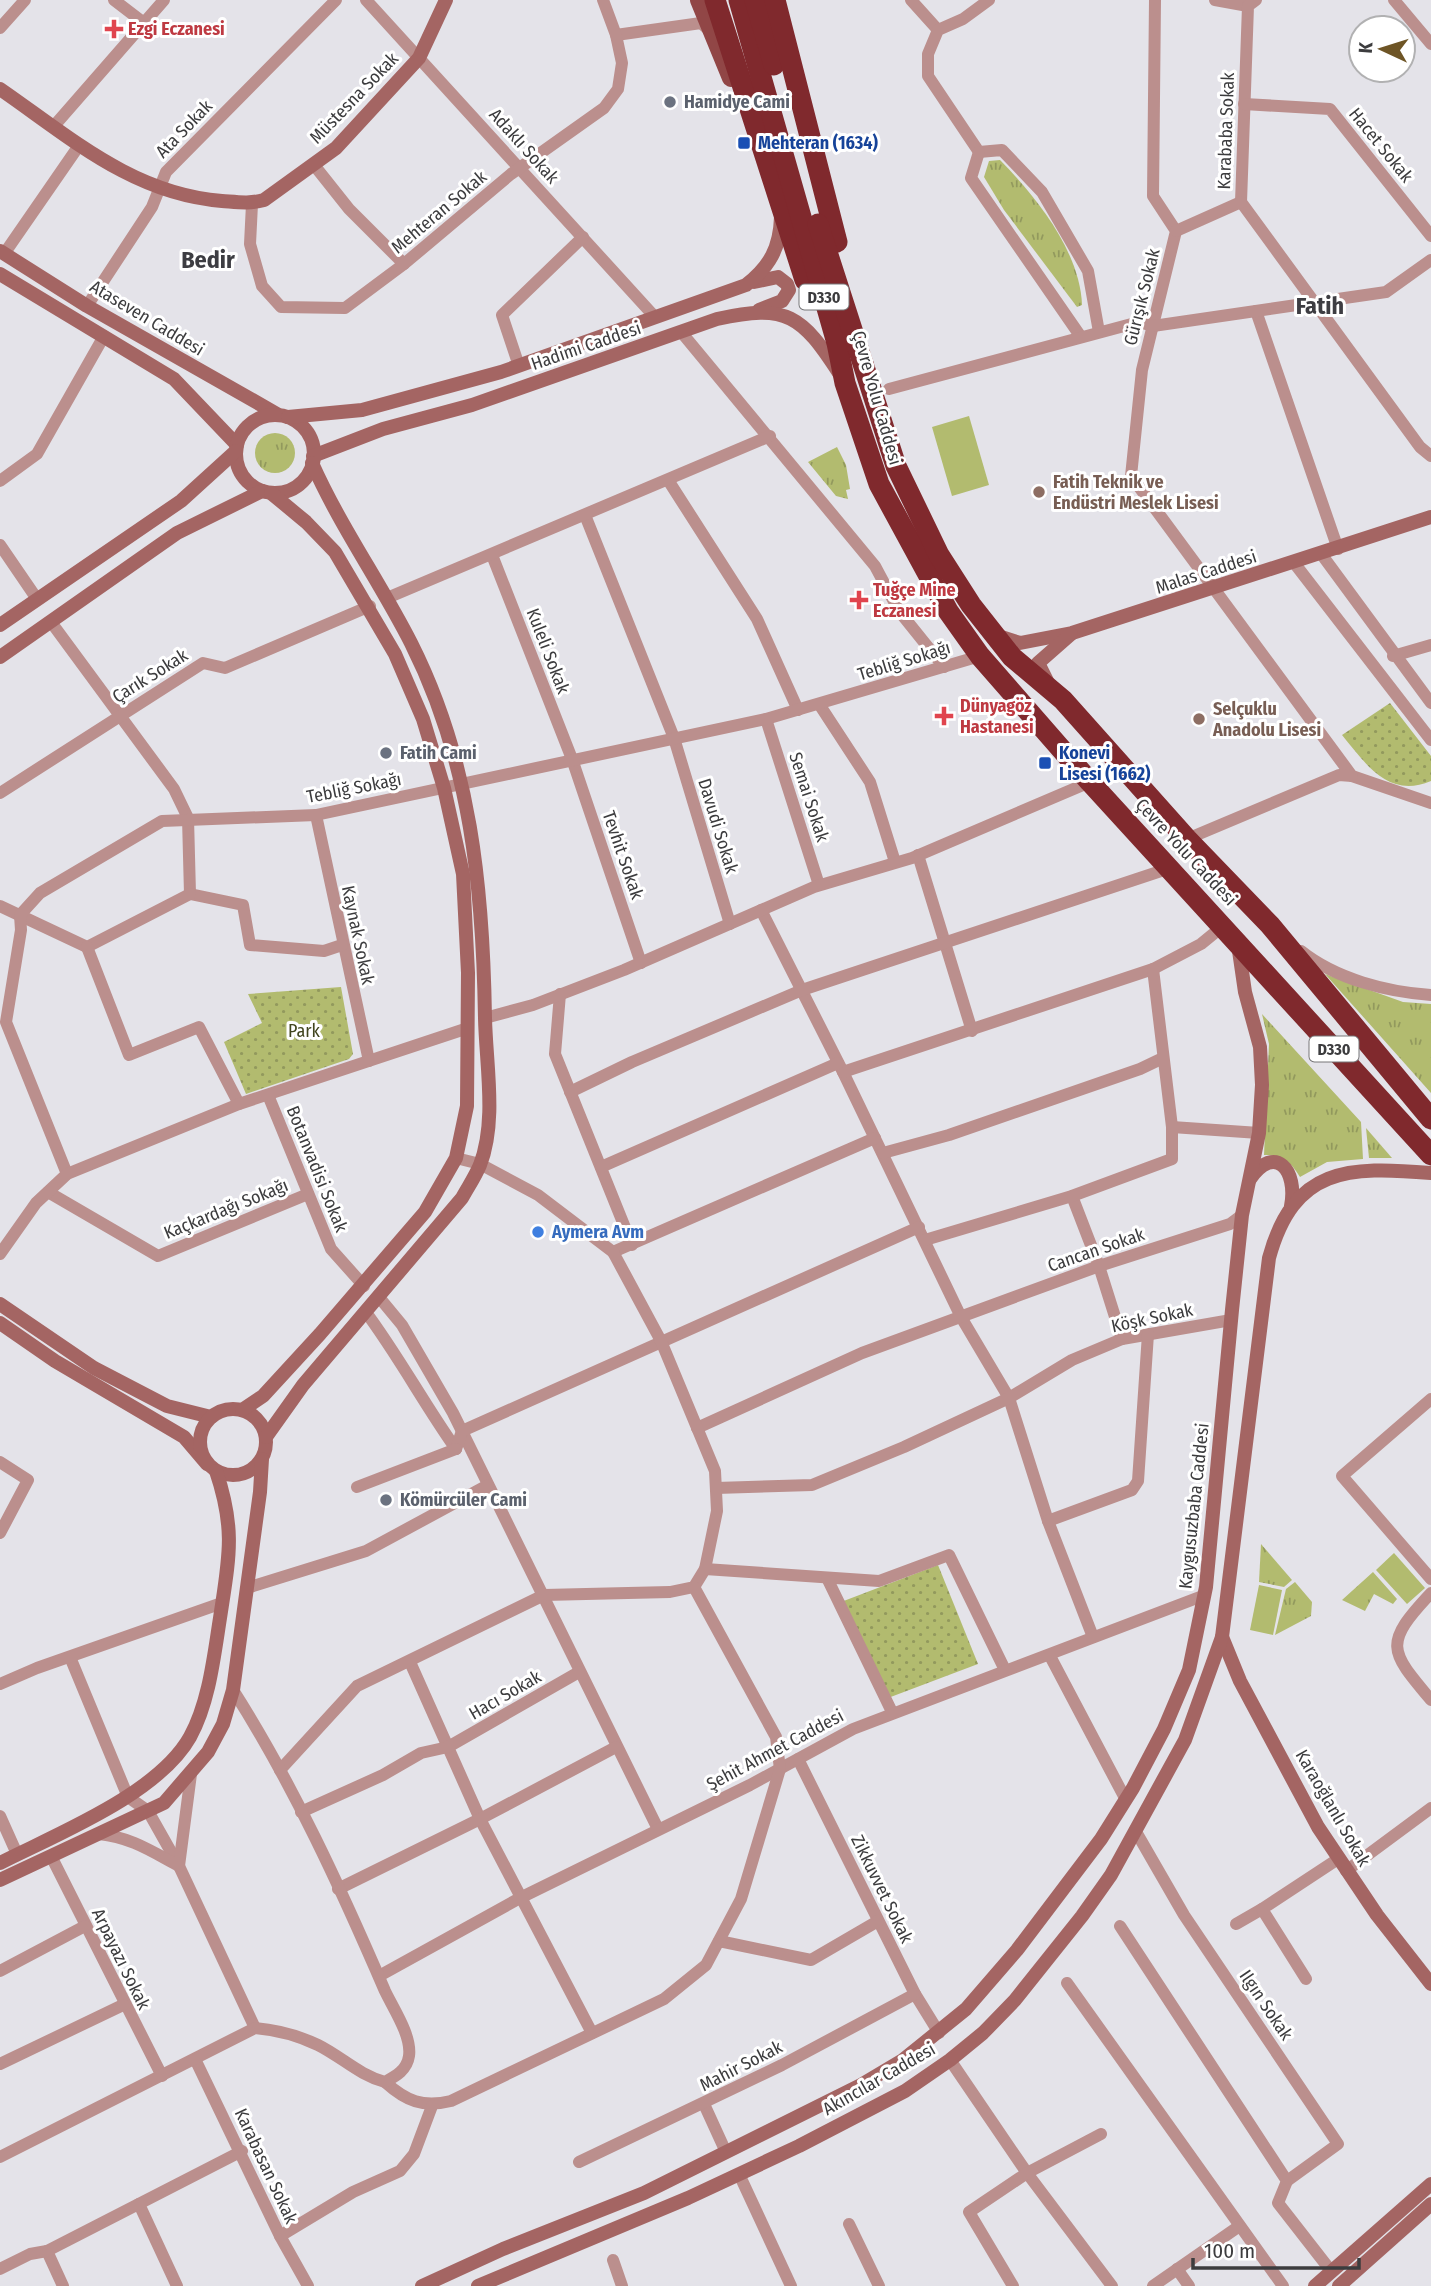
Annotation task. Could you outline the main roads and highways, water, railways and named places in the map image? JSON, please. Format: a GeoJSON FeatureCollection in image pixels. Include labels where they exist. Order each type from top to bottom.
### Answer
{"type":"FeatureCollection","features":[{"type":"Feature","properties":{"kind":"highway"},"geometry":{"type":"LineString","coordinates":[[715,0],[720,33],[754,126],[822,333],[845,383]]}},
{"type":"Feature","properties":{"kind":"highway"},"geometry":{"type":"LineString","coordinates":[[720,33],[723,0]]}},
{"type":"Feature","properties":{"kind":"highway","name":"D330"},"geometry":{"type":"LineString","coordinates":[[739,0],[807,211]]}},
{"type":"Feature","properties":{"kind":"highway","name":"D330"},"geometry":{"type":"LineString","coordinates":[[755,0],[807,211]]}},
{"type":"Feature","properties":{"kind":"highway"},"geometry":{"type":"LineString","coordinates":[[775,0],[798,99],[851,294],[866,374]]}},
{"type":"Feature","properties":{"kind":"highway"},"geometry":{"type":"LineString","coordinates":[[786,0],[786,43]]}},
{"type":"Feature","properties":{"kind":"highway","name":"Çevre Yolu Caddesi"},"geometry":{"type":"LineString","coordinates":[[807,211],[896,466],[939,555],[991,632],[1012,657],[1063,700],[1187,839],[1270,925],[1431,1119]]}},
{"type":"Feature","properties":{"kind":"highway","name":"Çevre Yolu Caddesi"},"geometry":{"type":"LineString","coordinates":[[807,211],[845,383],[879,484],[948,611],[980,656],[1090,782],[1431,1155]]}},
{"type":"Feature","properties":{"kind":"main road","name":"Müstesna Sokak"},"geometry":{"type":"LineString","coordinates":[[0,89],[54,126],[78,147],[158,189],[198,199],[252,204],[264,200],[336,148],[419,58],[446,0]]}},
{"type":"Feature","properties":{"kind":"main road"},"geometry":{"type":"LineString","coordinates":[[699,0],[720,33]]}},
{"type":"Feature","properties":{"kind":"main road","name":"Hadimi Caddesi"},"geometry":{"type":"LineString","coordinates":[[282,416],[362,410],[519,366],[746,285],[771,261],[780,231],[780,205]]}},
{"type":"Feature","properties":{"kind":"main road","name":"Ataseven Caddesi"},"geometry":{"type":"LineString","coordinates":[[2,252],[87,306],[282,416]]}},
{"type":"Feature","properties":{"kind":"main road"},"geometry":{"type":"LineString","coordinates":[[0,274],[174,379],[236,448],[242,475],[306,522],[335,552],[370,606],[424,719],[444,788],[463,874],[468,973],[467,1106],[456,1158],[425,1212],[364,1286],[262,1396],[242,1410]]}},
{"type":"Feature","properties":{"kind":"main road"},"geometry":{"type":"LineString","coordinates":[[746,285],[772,276],[787,284],[788,294],[782,301],[755,311]]}},
{"type":"Feature","properties":{"kind":"main road","name":"Hadimi Caddesi"},"geometry":{"type":"LineString","coordinates":[[313,460],[383,429],[472,405],[717,319],[755,311],[778,314],[804,325],[845,383]]}},
{"type":"Feature","properties":{"kind":"main road"},"geometry":{"type":"LineString","coordinates":[[0,625],[181,501],[236,448],[247,426],[256,419],[282,416],[306,431],[313,460],[348,537],[387,598],[413,646],[442,716],[463,783],[483,916],[488,1120],[480,1164],[462,1198],[303,1385],[266,1437],[233,1690],[223,1724],[191,1774],[164,1803],[0,1880]]}},
{"type":"Feature","properties":{"kind":"main road"},"geometry":{"type":"LineString","coordinates":[[0,657],[177,534],[267,492],[291,489],[301,482],[313,460]]}},
{"type":"Feature","properties":{"kind":"main road","name":"Malas Caddesi"},"geometry":{"type":"LineString","coordinates":[[991,632],[1009,642],[1020,643],[1072,634],[1213,586],[1295,564],[1431,517]]}},
{"type":"Feature","properties":{"kind":"main road"},"geometry":{"type":"LineString","coordinates":[[1063,700],[1041,675],[1038,663],[1072,634]]}},
{"type":"Feature","properties":{"kind":"main road","name":"Kaygusuzbaba Caddesi"},"geometry":{"type":"LineString","coordinates":[[966,2009],[1017,1950],[1101,1839],[1126,1800],[1164,1728],[1189,1670],[1205,1595],[1242,1215],[1259,1133],[1260,1047],[1245,992],[1237,943]]}},
{"type":"Feature","properties":{"kind":"main road"},"geometry":{"type":"LineString","coordinates":[[1248,1182],[1257,1169],[1269,1163],[1283,1165],[1292,1175],[1294,1189],[1291,1207]]}},
{"type":"Feature","properties":{"kind":"main road"},"geometry":{"type":"LineString","coordinates":[[1222,1637],[1269,1258],[1275,1236],[1298,1198],[1340,1174],[1371,1169],[1431,1173]]}},
{"type":"Feature","properties":{"kind":"main road"},"geometry":{"type":"LineString","coordinates":[[0,1304],[94,1368],[167,1406],[211,1417]]}},
{"type":"Feature","properties":{"kind":"main road"},"geometry":{"type":"LineString","coordinates":[[0,1323],[55,1361],[184,1437],[212,1467],[236,1476],[255,1467],[262,1459]]}},
{"type":"Feature","properties":{"kind":"main road"},"geometry":{"type":"LineString","coordinates":[[0,1863],[128,1797],[172,1760],[190,1737],[206,1693],[230,1556],[228,1508],[200,1445],[204,1425],[211,1417],[231,1409],[242,1410],[258,1420],[266,1437]]}},
{"type":"Feature","properties":{"kind":"main road","name":"Akıncılar Caddesi"},"geometry":{"type":"LineString","coordinates":[[478,2286],[738,2174],[869,2111],[950,2060],[1007,2008],[1039,1971],[1111,1875],[1185,1740],[1222,1637]]}},
{"type":"Feature","properties":{"kind":"main road","name":"Karaoğlanlı Sokak"},"geometry":{"type":"LineString","coordinates":[[1222,1637],[1240,1681],[1342,1865],[1431,1984]]}},
{"type":"Feature","properties":{"kind":"main road","name":"Akıncılar Caddesi"},"geometry":{"type":"LineString","coordinates":[[422,2286],[503,2249],[644,2193],[725,2150],[861,2085],[903,2060],[966,2009]]}},
{"type":"Feature","properties":{"kind":"main road"},"geometry":{"type":"LineString","coordinates":[[1315,2286],[1431,2184]]}},
{"type":"Feature","properties":{"kind":"main road"},"geometry":{"type":"LineString","coordinates":[[1339,2286],[1431,2204]]}},
{"type":"Feature","properties":{"kind":"place","name":"Ezgi Eczanesi"},"geometry":{"type":"Point","coordinates":[114,29]}},
{"type":"Feature","properties":{"kind":"place","name":"Hamidye Cami"},"geometry":{"type":"Point","coordinates":[670,102]}},
{"type":"Feature","properties":{"kind":"place","name":"Mehteran (1634)"},"geometry":{"type":"Point","coordinates":[744,143]}},
{"type":"Feature","properties":{"kind":"place","name":"Fatih Teknik ve Endüstri Meslek Lisesi"},"geometry":{"type":"Point","coordinates":[1039,492]}},
{"type":"Feature","properties":{"kind":"place","name":"Tuğçe Mine Eczanesi"},"geometry":{"type":"Point","coordinates":[859,600]}},
{"type":"Feature","properties":{"kind":"place","name":"Dünyagöz Hastanesi"},"geometry":{"type":"Point","coordinates":[944,716]}},
{"type":"Feature","properties":{"kind":"place","name":"Selçuklu Anadolu Lisesi"},"geometry":{"type":"Point","coordinates":[1199,719]}},
{"type":"Feature","properties":{"kind":"place","name":"Fatih Cami"},"geometry":{"type":"Point","coordinates":[386,753]}},
{"type":"Feature","properties":{"kind":"place","name":"Konevi Lisesi (1662)"},"geometry":{"type":"Point","coordinates":[1045,763]}},
{"type":"Feature","properties":{"kind":"place","name":"Aymera Avm"},"geometry":{"type":"Point","coordinates":[538,1232]}},
{"type":"Feature","properties":{"kind":"place","name":"Kömürcüler Cami"},"geometry":{"type":"Point","coordinates":[386,1500]}},
{"type":"Feature","properties":{"kind":"district","name":"Bedir"},"geometry":{"type":"Point","coordinates":[208,260]}},
{"type":"Feature","properties":{"kind":"district","name":"Fatih"},"geometry":{"type":"Point","coordinates":[1320,306]}},
{"type":"Feature","properties":{"kind":"park label","name":"Park"},"geometry":{"type":"Point","coordinates":[304,1031]}}]}
